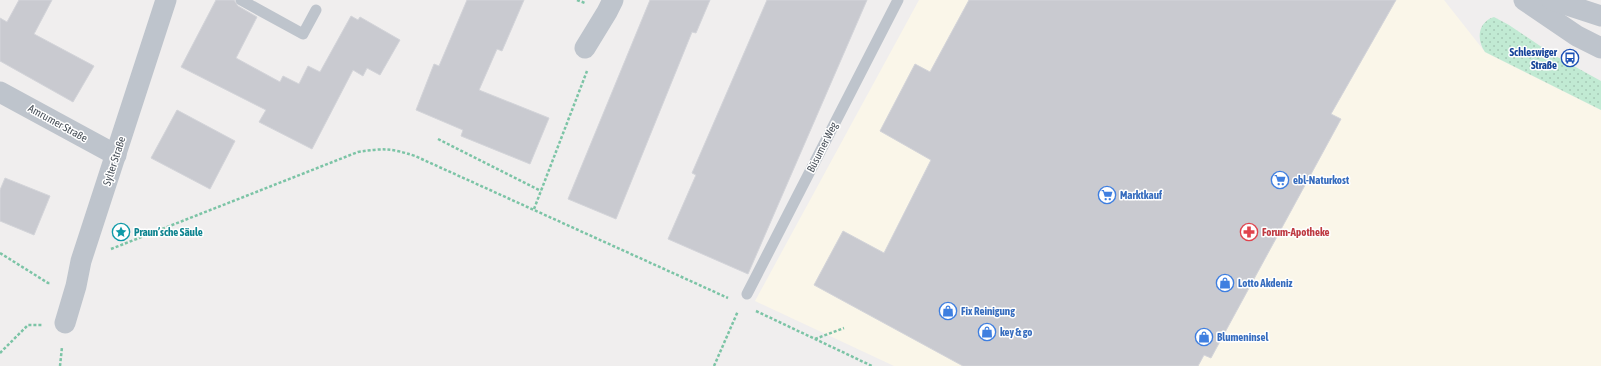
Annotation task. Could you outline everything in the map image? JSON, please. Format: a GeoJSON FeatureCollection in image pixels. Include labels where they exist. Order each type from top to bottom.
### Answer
{"type":"FeatureCollection","features":[{"type":"Feature","properties":{"kind":"street","name":"Sylter Straße"},"geometry":{"type":"LineString","coordinates":[[65,324],[76,286],[81,260],[166,0]]}},
{"type":"Feature","properties":{"kind":"street"},"geometry":{"type":"LineString","coordinates":[[585,48],[608,12],[613,0]]}},
{"type":"Feature","properties":{"kind":"street"},"geometry":{"type":"LineString","coordinates":[[1524,0],[1577,36],[1601,48]]}},
{"type":"Feature","properties":{"kind":"street"},"geometry":{"type":"LineString","coordinates":[[1552,0],[1601,16]]}},
{"type":"Feature","properties":{"kind":"street","name":"Amrumer Straße"},"geometry":{"type":"LineString","coordinates":[[0,92],[116,155]]}},
{"type":"Feature","properties":{"kind":"lane"},"geometry":{"type":"LineString","coordinates":[[241,0],[303,34],[316,10]]}},
{"type":"Feature","properties":{"kind":"lane","name":"Büsumer Weg"},"geometry":{"type":"LineString","coordinates":[[747,294],[898,0]]}},
{"type":"Feature","properties":{"kind":"path"},"geometry":{"type":"LineString","coordinates":[[534,209],[587,74],[585,48]]}},
{"type":"Feature","properties":{"kind":"path"},"geometry":{"type":"LineString","coordinates":[[438,139],[541,191]]}},
{"type":"Feature","properties":{"kind":"path"},"geometry":{"type":"LineString","coordinates":[[81,260],[358,152],[379,149],[396,150],[415,156],[734,300]]}},
{"type":"Feature","properties":{"kind":"path"},"geometry":{"type":"LineString","coordinates":[[0,253],[48,283],[76,286]]}},
{"type":"Feature","properties":{"kind":"path"},"geometry":{"type":"LineString","coordinates":[[755,310],[872,366]]}},
{"type":"Feature","properties":{"kind":"path"},"geometry":{"type":"LineString","coordinates":[[714,366],[738,311]]}},
{"type":"Feature","properties":{"kind":"path"},"geometry":{"type":"LineString","coordinates":[[0,353],[28,325],[65,324]]}},
{"type":"Feature","properties":{"kind":"path"},"geometry":{"type":"LineString","coordinates":[[814,339],[844,328]]}},
{"type":"Feature","properties":{"kind":"shaded area","name":"Marktkauf"},"geometry":{"type":"Polygon","coordinates":[[[919,0],[1444,0],[1485,52],[1601,110],[1601,366],[894,366],[755,301],[919,0]]]}},
{"type":"Feature","properties":{"kind":"green space"},"geometry":{"type":"Polygon","coordinates":[[[1494,17],[1509,25],[1552,54],[1601,81],[1601,110],[1485,52],[1480,42],[1480,32],[1485,23],[1494,17]]]}},
{"type":"Feature","properties":{"kind":"building"},"geometry":{"type":"Polygon","coordinates":[[[19,0],[52,0],[34,34],[94,66],[73,102],[0,61],[0,18],[7,22],[19,0]]]}},
{"type":"Feature","properties":{"kind":"building"},"geometry":{"type":"Polygon","coordinates":[[[216,0],[234,0],[238,6],[257,17],[236,58],[280,82],[283,76],[299,84],[308,66],[320,72],[351,16],[358,20],[360,17],[400,40],[380,75],[367,68],[363,76],[353,70],[312,149],[259,122],[266,110],[181,67],[216,0]]]}},
{"type":"Feature","properties":{"kind":"building"},"geometry":{"type":"Polygon","coordinates":[[[467,0],[524,0],[502,51],[497,49],[479,90],[549,118],[530,164],[461,136],[463,130],[416,110],[434,64],[439,66],[467,0]]]}},
{"type":"Feature","properties":{"kind":"building"},"geometry":{"type":"Polygon","coordinates":[[[650,0],[710,0],[696,33],[692,32],[616,219],[568,199],[650,0]]]}},
{"type":"Feature","properties":{"kind":"building"},"geometry":{"type":"Polygon","coordinates":[[[767,0],[867,0],[748,274],[668,239],[696,175],[692,173],[767,0]]]}},
{"type":"Feature","properties":{"kind":"building","name":"Marktkauf"},"geometry":{"type":"Polygon","coordinates":[[[969,0],[1396,0],[1331,114],[1341,119],[1211,358],[1204,355],[1198,366],[963,366],[814,285],[843,231],[884,253],[931,160],[880,131],[915,64],[930,72],[969,0]]]}},
{"type":"Feature","properties":{"kind":"building"},"geometry":{"type":"Polygon","coordinates":[[[177,110],[235,141],[210,189],[151,158],[177,110]]]}},
{"type":"Feature","properties":{"kind":"building"},"geometry":{"type":"Polygon","coordinates":[[[5,178],[50,196],[34,235],[0,221],[0,190],[5,178]]]}},
{"type":"Feature","properties":{"kind":"place","name":"Schleswiger Straße"},"geometry":{"type":"Point","coordinates":[1570,58]}},
{"type":"Feature","properties":{"kind":"place","name":"ebl-Naturkost"},"geometry":{"type":"Point","coordinates":[1280,180]}},
{"type":"Feature","properties":{"kind":"place","name":"Marktkauf"},"geometry":{"type":"Point","coordinates":[1107,195]}},
{"type":"Feature","properties":{"kind":"place","name":"Praun’sche Säule"},"geometry":{"type":"Point","coordinates":[121,232]}},
{"type":"Feature","properties":{"kind":"place","name":"Forum-Apotheke"},"geometry":{"type":"Point","coordinates":[1249,232]}},
{"type":"Feature","properties":{"kind":"place","name":"Lotto Akdeniz"},"geometry":{"type":"Point","coordinates":[1225,283]}},
{"type":"Feature","properties":{"kind":"place","name":"Fix Reinigung"},"geometry":{"type":"Point","coordinates":[948,311]}},
{"type":"Feature","properties":{"kind":"place","name":"key & go"},"geometry":{"type":"Point","coordinates":[987,332]}},
{"type":"Feature","properties":{"kind":"place","name":"Blumeninsel"},"geometry":{"type":"Point","coordinates":[1204,337]}}]}
